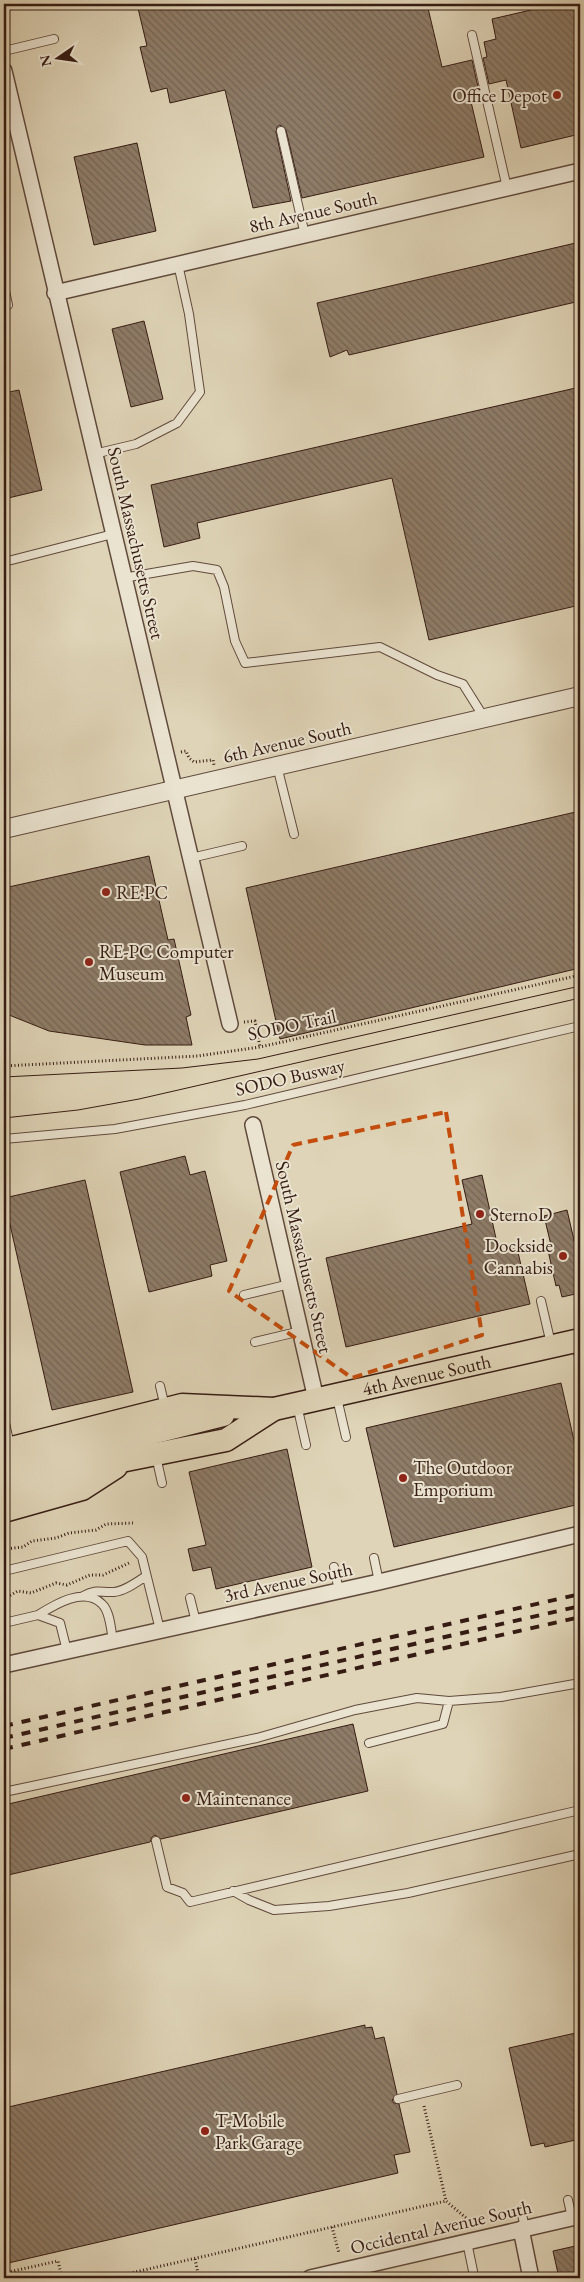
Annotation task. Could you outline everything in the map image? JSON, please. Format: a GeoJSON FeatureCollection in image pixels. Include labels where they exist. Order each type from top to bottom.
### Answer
{"type":"FeatureCollection","features":[{"type":"Feature","properties":{"kind":"main road","name":"4th Avenue South"},"geometry":{"type":"LineString","coordinates":[[7,1449],[182,1405],[274,1409],[551,1346],[579,1348]]}},
{"type":"Feature","properties":{"kind":"main road","name":"4th Avenue South"},"geometry":{"type":"LineString","coordinates":[[4,1490],[76,1470],[226,1440],[274,1409]]}},
{"type":"Feature","properties":{"kind":"main road"},"geometry":{"type":"LineString","coordinates":[[4,1470],[187,1422],[222,1415],[274,1409]]}},
{"type":"Feature","properties":{"kind":"main road"},"geometry":{"type":"LineString","coordinates":[[4,1511],[82,1489],[129,1459]]}},
{"type":"Feature","properties":{"kind":"street","name":"South Massachusetts Street"},"geometry":{"type":"LineString","coordinates":[[4,71],[55,293],[230,1024]]}},
{"type":"Feature","properties":{"kind":"street","name":"8th Avenue South"},"geometry":{"type":"LineString","coordinates":[[55,293],[580,171]]}},
{"type":"Feature","properties":{"kind":"street","name":"6th Avenue South"},"geometry":{"type":"LineString","coordinates":[[4,829],[580,696]]}},
{"type":"Feature","properties":{"kind":"street","name":"South Massachusetts Street"},"geometry":{"type":"LineString","coordinates":[[253,1125],[316,1399]]}},
{"type":"Feature","properties":{"kind":"street","name":"3rd Avenue South"},"geometry":{"type":"LineString","coordinates":[[4,1665],[379,1582],[580,1534]]}},
{"type":"Feature","properties":{"kind":"street","name":"Occidental Avenue South"},"geometry":{"type":"LineString","coordinates":[[310,2278],[576,2217]]}},
{"type":"Feature","properties":{"kind":"street"},"geometry":{"type":"LineString","coordinates":[[523,2229],[531,2278]]}},
{"type":"Feature","properties":{"kind":"lane"},"geometry":{"type":"LineString","coordinates":[[472,35],[507,188]]}},
{"type":"Feature","properties":{"kind":"lane"},"geometry":{"type":"LineString","coordinates":[[4,51],[54,39]]}},
{"type":"Feature","properties":{"kind":"lane"},"geometry":{"type":"LineString","coordinates":[[282,131],[305,235]]}},
{"type":"Feature","properties":{"kind":"lane"},"geometry":{"type":"LineString","coordinates":[[94,454],[136,444],[177,423],[200,392],[189,314],[178,264]]}},
{"type":"Feature","properties":{"kind":"lane"},"geometry":{"type":"LineString","coordinates":[[4,286],[8,305]]}},
{"type":"Feature","properties":{"kind":"lane"},"geometry":{"type":"LineString","coordinates":[[4,562],[113,534]]}},
{"type":"Feature","properties":{"kind":"lane"},"geometry":{"type":"LineString","coordinates":[[123,578],[193,566],[217,570],[224,587],[235,641],[245,663],[380,647],[462,684],[485,719]]}},
{"type":"Feature","properties":{"kind":"lane"},"geometry":{"type":"LineString","coordinates":[[277,766],[294,834]]}},
{"type":"Feature","properties":{"kind":"lane"},"geometry":{"type":"LineString","coordinates":[[190,858],[242,846]]}},
{"type":"Feature","properties":{"kind":"lane","name":"SODO Busway"},"geometry":{"type":"LineString","coordinates":[[4,1139],[115,1129],[245,1105],[580,1026]]}},
{"type":"Feature","properties":{"kind":"lane"},"geometry":{"type":"LineString","coordinates":[[244,1295],[290,1284]]}},
{"type":"Feature","properties":{"kind":"lane"},"geometry":{"type":"LineString","coordinates":[[541,1301],[551,1346]]}},
{"type":"Feature","properties":{"kind":"lane"},"geometry":{"type":"LineString","coordinates":[[255,1342],[301,1332]]}},
{"type":"Feature","properties":{"kind":"lane"},"geometry":{"type":"LineString","coordinates":[[160,1386],[165,1409]]}},
{"type":"Feature","properties":{"kind":"lane"},"geometry":{"type":"LineString","coordinates":[[316,1399],[346,1437]]}},
{"type":"Feature","properties":{"kind":"lane"},"geometry":{"type":"LineString","coordinates":[[306,1445],[316,1399]]}},
{"type":"Feature","properties":{"kind":"lane"},"geometry":{"type":"LineString","coordinates":[[4,1418],[7,1449]]}},
{"type":"Feature","properties":{"kind":"lane"},"geometry":{"type":"LineString","coordinates":[[155,1454],[162,1483]]}},
{"type":"Feature","properties":{"kind":"lane"},"geometry":{"type":"LineString","coordinates":[[4,1571],[128,1541],[142,1558],[160,1630]]}},
{"type":"Feature","properties":{"kind":"lane"},"geometry":{"type":"LineString","coordinates":[[374,1558],[379,1582]]}},
{"type":"Feature","properties":{"kind":"lane"},"geometry":{"type":"LineString","coordinates":[[334,1567],[339,1591]]}},
{"type":"Feature","properties":{"kind":"lane"},"geometry":{"type":"LineString","coordinates":[[4,1623],[38,1615],[59,1602],[84,1596],[92,1591],[114,1592],[132,1585],[146,1576]]}},
{"type":"Feature","properties":{"kind":"lane"},"geometry":{"type":"LineString","coordinates":[[84,1596],[103,1604],[113,1641]]}},
{"type":"Feature","properties":{"kind":"lane"},"geometry":{"type":"LineString","coordinates":[[190,1598],[196,1622]]}},
{"type":"Feature","properties":{"kind":"lane"},"geometry":{"type":"LineString","coordinates":[[38,1615],[60,1622],[67,1651]]}},
{"type":"Feature","properties":{"kind":"lane"},"geometry":{"type":"LineString","coordinates":[[4,1792],[257,1738],[364,1708],[418,1698],[449,1701],[501,1697],[580,1683]]}},
{"type":"Feature","properties":{"kind":"lane"},"geometry":{"type":"LineString","coordinates":[[369,1743],[443,1724],[449,1701]]}},
{"type":"Feature","properties":{"kind":"lane"},"geometry":{"type":"LineString","coordinates":[[156,1841],[167,1887],[183,1893],[190,1902],[580,1810]]}},
{"type":"Feature","properties":{"kind":"lane"},"geometry":{"type":"LineString","coordinates":[[233,1891],[274,1910],[329,1906],[408,1893],[580,1854]]}},
{"type":"Feature","properties":{"kind":"lane"},"geometry":{"type":"LineString","coordinates":[[398,2099],[457,2085]]}},
{"type":"Feature","properties":{"kind":"lane"},"geometry":{"type":"LineString","coordinates":[[568,2200],[576,2217]]}},
{"type":"Feature","properties":{"kind":"lane"},"geometry":{"type":"LineString","coordinates":[[521,2210],[523,2229]]}},
{"type":"Feature","properties":{"kind":"lane"},"geometry":{"type":"LineString","coordinates":[[467,2242],[474,2271]]}},
{"type":"Feature","properties":{"kind":"path"},"geometry":{"type":"LineString","coordinates":[[177,752],[186,751],[189,758],[194,762],[213,760],[215,768]]}},
{"type":"Feature","properties":{"kind":"path","name":"SODO Trail"},"geometry":{"type":"LineString","coordinates":[[4,1066],[198,1056],[260,1047],[580,975]]}},
{"type":"Feature","properties":{"kind":"path"},"geometry":{"type":"LineString","coordinates":[[230,1024],[254,1021],[260,1047]]}},
{"type":"Feature","properties":{"kind":"path"},"geometry":{"type":"LineString","coordinates":[[4,1549],[23,1547],[32,1541],[56,1538],[69,1533],[96,1530],[106,1524],[133,1523]]}},
{"type":"Feature","properties":{"kind":"path"},"geometry":{"type":"LineString","coordinates":[[4,1599],[18,1592],[31,1593],[56,1583],[67,1585],[90,1575],[103,1575],[129,1563]]}},
{"type":"Feature","properties":{"kind":"path"},"geometry":{"type":"LineString","coordinates":[[423,2104],[446,2201],[472,2223]]}},
{"type":"Feature","properties":{"kind":"path"},"geometry":{"type":"LineString","coordinates":[[109,2278],[446,2201]]}},
{"type":"Feature","properties":{"kind":"path"},"geometry":{"type":"LineString","coordinates":[[332,2227],[339,2254]]}},
{"type":"Feature","properties":{"kind":"path"},"geometry":{"type":"LineString","coordinates":[[195,2259],[199,2278]]}},
{"type":"Feature","properties":{"kind":"path"},"geometry":{"type":"LineString","coordinates":[[4,2273],[58,2260],[62,2278]]}},
{"type":"Feature","properties":{"kind":"highlighted area"},"geometry":{"type":"Polygon","coordinates":[[[446,1112],[482,1335],[352,1378],[229,1291],[293,1145],[446,1112]]]}},
{"type":"Feature","properties":{"kind":"building"},"geometry":{"type":"Polygon","coordinates":[[[137,4],[427,4],[442,67],[472,60],[478,87],[468,89],[484,157],[302,198],[286,130],[280,125],[277,127],[276,132],[291,201],[253,208],[225,90],[170,103],[167,88],[151,92],[140,47],[147,46],[137,4]]]}},
{"type":"Feature","properties":{"kind":"building"},"geometry":{"type":"Polygon","coordinates":[[[557,4],[580,4],[580,134],[521,148],[506,80],[489,84],[483,58],[487,57],[484,42],[496,39],[492,19],[557,4]]]}},
{"type":"Feature","properties":{"kind":"building"},"geometry":{"type":"Polygon","coordinates":[[[137,143],[156,231],[94,245],[74,157],[137,143]]]}},
{"type":"Feature","properties":{"kind":"building"},"geometry":{"type":"Polygon","coordinates":[[[580,242],[580,301],[349,355],[347,350],[330,357],[317,303],[580,242]]]}},
{"type":"Feature","properties":{"kind":"building"},"geometry":{"type":"Polygon","coordinates":[[[144,321],[163,399],[131,407],[112,329],[144,321]]]}},
{"type":"Feature","properties":{"kind":"building"},"geometry":{"type":"Polygon","coordinates":[[[580,387],[580,605],[429,640],[392,478],[197,523],[200,538],[164,547],[151,485],[580,387]]]}},
{"type":"Feature","properties":{"kind":"building"},"geometry":{"type":"Polygon","coordinates":[[[19,390],[42,490],[4,499],[4,393],[19,390]]]}},
{"type":"Feature","properties":{"kind":"building"},"geometry":{"type":"Polygon","coordinates":[[[580,811],[580,968],[280,1039],[246,888],[580,811]]]}},
{"type":"Feature","properties":{"kind":"building"},"geometry":{"type":"Polygon","coordinates":[[[149,856],[168,940],[174,939],[191,1015],[186,1017],[192,1045],[145,1045],[49,1031],[4,1013],[4,888],[149,856]]]}},
{"type":"Feature","properties":{"kind":"building"},"geometry":{"type":"Polygon","coordinates":[[[185,1156],[190,1175],[205,1171],[227,1261],[210,1265],[212,1276],[149,1292],[120,1172],[185,1156]]]}},
{"type":"Feature","properties":{"kind":"building"},"geometry":{"type":"Polygon","coordinates":[[[482,1175],[499,1252],[517,1248],[530,1304],[346,1347],[326,1258],[472,1224],[462,1180],[482,1175]]]}},
{"type":"Feature","properties":{"kind":"building"},"geometry":{"type":"Polygon","coordinates":[[[85,1180],[133,1392],[52,1410],[4,1198],[85,1180]]]}},
{"type":"Feature","properties":{"kind":"building","name":"Dockside Cannabis"},"geometry":{"type":"Polygon","coordinates":[[[567,1210],[580,1266],[580,1293],[562,1297],[559,1285],[556,1286],[547,1246],[551,1245],[544,1216],[567,1210]]]}},
{"type":"Feature","properties":{"kind":"building"},"geometry":{"type":"Polygon","coordinates":[[[561,1383],[580,1467],[580,1504],[394,1547],[366,1428],[561,1383]]]}},
{"type":"Feature","properties":{"kind":"building"},"geometry":{"type":"Polygon","coordinates":[[[287,1449],[312,1567],[216,1589],[211,1567],[193,1571],[188,1549],[206,1545],[189,1472],[287,1449]]]}},
{"type":"Feature","properties":{"kind":"building","name":"Maintenance"},"geometry":{"type":"Polygon","coordinates":[[[353,1724],[368,1791],[161,1839],[155,1835],[150,1842],[4,1876],[4,1805],[353,1724]]]}},
{"type":"Feature","properties":{"kind":"building","name":"T-Mobile Park Garage"},"geometry":{"type":"Polygon","coordinates":[[[365,2025],[365,2028],[372,2027],[375,2039],[384,2037],[397,2094],[392,2100],[394,2103],[399,2104],[410,2152],[394,2155],[398,2173],[4,2264],[4,2108],[365,2025]]]}},
{"type":"Feature","properties":{"kind":"building"},"geometry":{"type":"Polygon","coordinates":[[[580,2032],[580,2139],[545,2147],[544,2143],[531,2146],[509,2048],[580,2032]]]}},
{"type":"Feature","properties":{"kind":"building"},"geometry":{"type":"Polygon","coordinates":[[[580,2245],[580,2278],[559,2278],[553,2251],[580,2245]]]}},
{"type":"Feature","properties":{"kind":"tram line"},"geometry":{"type":"LineString","coordinates":[[4,1077],[182,1068],[258,1059],[580,986]]}},
{"type":"Feature","properties":{"kind":"tram line"},"geometry":{"type":"LineString","coordinates":[[4,1118],[78,1110],[139,1099],[580,998]]}},
{"type":"Feature","properties":{"kind":"railway"},"geometry":{"type":"LineString","coordinates":[[4,1726],[580,1594]]}},
{"type":"Feature","properties":{"kind":"railway"},"geometry":{"type":"LineString","coordinates":[[4,1738],[580,1606]]}},
{"type":"Feature","properties":{"kind":"railway"},"geometry":{"type":"LineString","coordinates":[[4,1749],[580,1617]]}},
{"type":"Feature","properties":{"kind":"place","name":"Office Depot"},"geometry":{"type":"Point","coordinates":[557,95]}},
{"type":"Feature","properties":{"kind":"place","name":"RE∙PC"},"geometry":{"type":"Point","coordinates":[106,892]}},
{"type":"Feature","properties":{"kind":"place","name":"RE-PC Computer Museum"},"geometry":{"type":"Point","coordinates":[89,962]}},
{"type":"Feature","properties":{"kind":"place","name":"SternoD"},"geometry":{"type":"Point","coordinates":[480,1214]}},
{"type":"Feature","properties":{"kind":"place","name":"Dockside Cannabis"},"geometry":{"type":"Point","coordinates":[563,1256]}},
{"type":"Feature","properties":{"kind":"place","name":"The Outdoor Emporium"},"geometry":{"type":"Point","coordinates":[403,1478]}},
{"type":"Feature","properties":{"kind":"place","name":"Maintenance"},"geometry":{"type":"Point","coordinates":[186,1798]}},
{"type":"Feature","properties":{"kind":"place","name":"T-Mobile Park Garage"},"geometry":{"type":"Point","coordinates":[205,2131]}}]}
